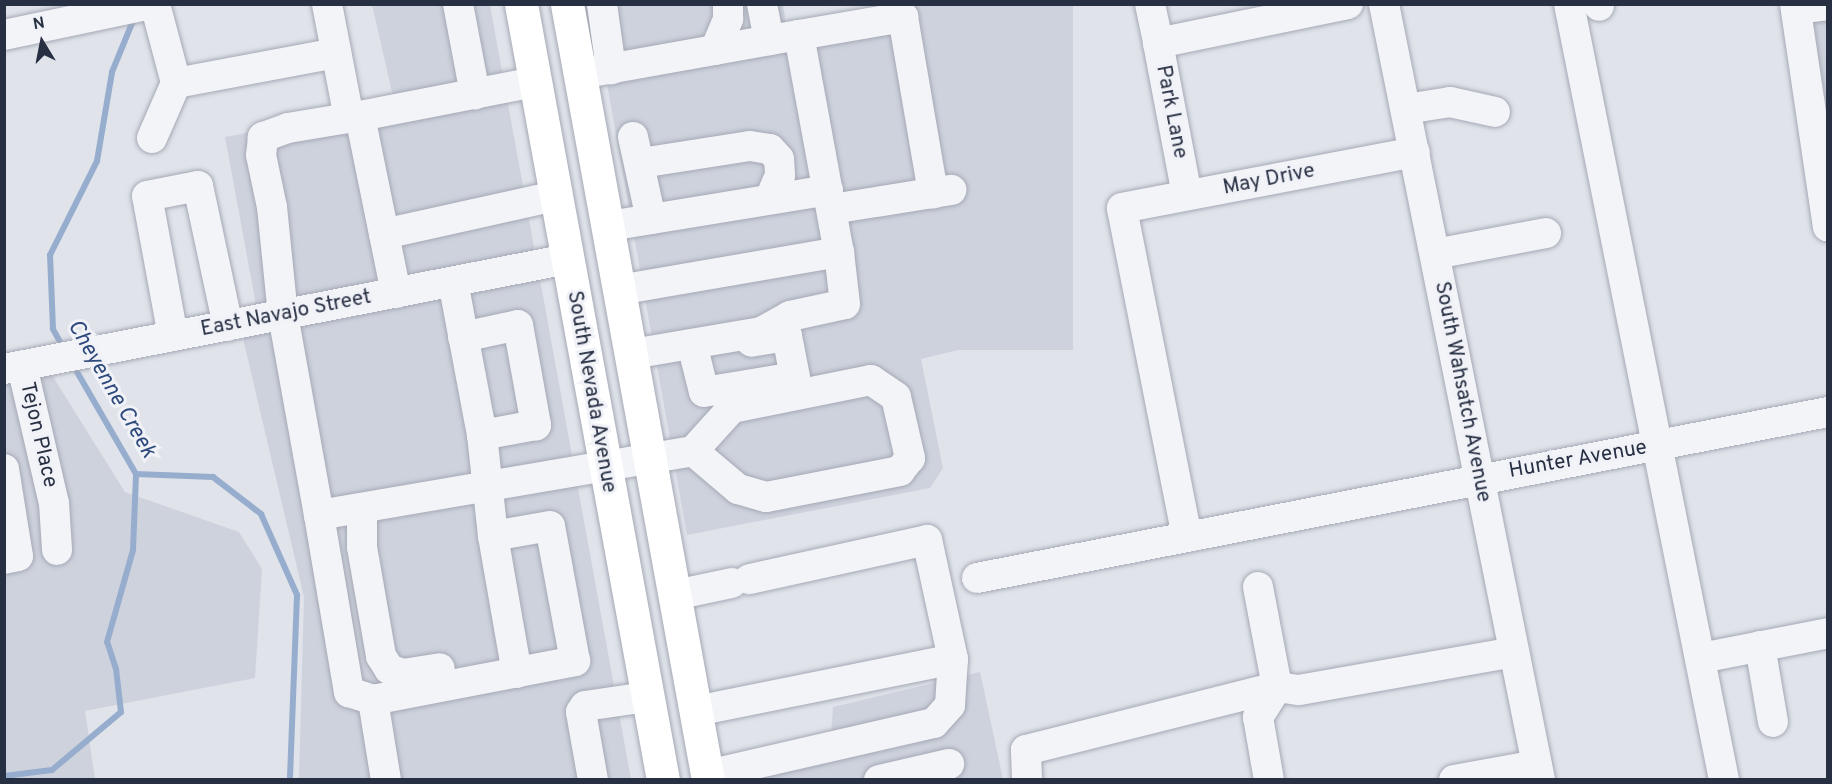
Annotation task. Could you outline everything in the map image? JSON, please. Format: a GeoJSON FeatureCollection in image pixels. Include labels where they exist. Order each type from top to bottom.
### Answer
{"type":"FeatureCollection","features":[{"type":"Feature","properties":{"kind":"highway","name":"South Nevada Avenue"},"geometry":{"type":"LineString","coordinates":[[521,4],[663,780]]}},
{"type":"Feature","properties":{"kind":"highway"},"geometry":{"type":"LineString","coordinates":[[567,4],[708,777]]}},
{"type":"Feature","properties":{"kind":"highway"},"geometry":{"type":"LineString","coordinates":[[542,118],[569,141],[583,216],[591,227],[609,226]]}},
{"type":"Feature","properties":{"kind":"highway"},"geometry":{"type":"LineString","coordinates":[[568,259],[589,272],[599,287],[607,331],[633,359]]}},
{"type":"Feature","properties":{"kind":"street"},"geometry":{"type":"LineString","coordinates":[[16,24],[75,13],[116,12],[153,4],[176,83],[152,138]]}},
{"type":"Feature","properties":{"kind":"street"},"geometry":{"type":"LineString","coordinates":[[327,4],[336,53],[384,234],[396,293]]}},
{"type":"Feature","properties":{"kind":"street"},"geometry":{"type":"LineString","coordinates":[[458,4],[475,94]]}},
{"type":"Feature","properties":{"kind":"street"},"geometry":{"type":"LineString","coordinates":[[602,4],[611,69]]}},
{"type":"Feature","properties":{"kind":"street"},"geometry":{"type":"LineString","coordinates":[[715,50],[728,19],[728,4]]}},
{"type":"Feature","properties":{"kind":"street"},"geometry":{"type":"LineString","coordinates":[[762,4],[769,40]]}},
{"type":"Feature","properties":{"kind":"street"},"geometry":{"type":"LineString","coordinates":[[1150,4],[1158,43]]}},
{"type":"Feature","properties":{"kind":"street","name":"Park Lane"},"geometry":{"type":"LineString","coordinates":[[1187,195],[1158,43],[1348,4]]}},
{"type":"Feature","properties":{"kind":"street","name":"South Wahsatch Avenue"},"geometry":{"type":"LineString","coordinates":[[1384,4],[1539,772]]}},
{"type":"Feature","properties":{"kind":"street"},"geometry":{"type":"LineString","coordinates":[[1569,4],[1659,445],[1724,780]]}},
{"type":"Feature","properties":{"kind":"street"},"geometry":{"type":"LineString","coordinates":[[1827,5],[1796,7],[1827,227]]}},
{"type":"Feature","properties":{"kind":"street"},"geometry":{"type":"LineString","coordinates":[[580,74],[903,17],[942,192],[830,200],[771,199],[609,226]]}},
{"type":"Feature","properties":{"kind":"street"},"geometry":{"type":"LineString","coordinates":[[633,359],[692,344],[760,332],[790,316],[845,304],[839,252],[799,35]]}},
{"type":"Feature","properties":{"kind":"street"},"geometry":{"type":"LineString","coordinates":[[176,83],[336,53]]}},
{"type":"Feature","properties":{"kind":"street"},"geometry":{"type":"LineString","coordinates":[[515,664],[373,700],[349,692],[283,315],[272,207],[261,155],[263,138],[288,128],[536,82]]}},
{"type":"Feature","properties":{"kind":"street"},"geometry":{"type":"LineString","coordinates":[[1406,109],[1450,102],[1495,112]]}},
{"type":"Feature","properties":{"kind":"street"},"geometry":{"type":"LineString","coordinates":[[651,219],[637,150],[750,146],[770,149],[778,159],[780,175],[771,199]]}},
{"type":"Feature","properties":{"kind":"street","name":"May Drive"},"geometry":{"type":"LineString","coordinates":[[1186,537],[1122,208],[1415,152]]}},
{"type":"Feature","properties":{"kind":"street"},"geometry":{"type":"LineString","coordinates":[[172,336],[147,196],[198,186],[228,326]]}},
{"type":"Feature","properties":{"kind":"street"},"geometry":{"type":"LineString","coordinates":[[384,234],[556,196]]}},
{"type":"Feature","properties":{"kind":"street"},"geometry":{"type":"LineString","coordinates":[[1435,254],[1546,233]]}},
{"type":"Feature","properties":{"kind":"street"},"geometry":{"type":"LineString","coordinates":[[620,290],[839,252]]}},
{"type":"Feature","properties":{"kind":"street","name":"East Navajo Street"},"geometry":{"type":"LineString","coordinates":[[25,366],[568,259]]}},
{"type":"Feature","properties":{"kind":"street"},"geometry":{"type":"LineString","coordinates":[[453,282],[482,435],[486,489],[515,664]]}},
{"type":"Feature","properties":{"kind":"street"},"geometry":{"type":"LineString","coordinates":[[463,337],[518,325],[536,425],[482,435]]}},
{"type":"Feature","properties":{"kind":"street"},"geometry":{"type":"LineString","coordinates":[[692,344],[704,392],[795,377],[787,336],[729,346],[724,338]]}},
{"type":"Feature","properties":{"kind":"street","name":"Tejon Place"},"geometry":{"type":"LineString","coordinates":[[25,366],[54,503],[57,550]]}},
{"type":"Feature","properties":{"kind":"street"},"geometry":{"type":"LineString","coordinates":[[319,515],[486,489],[693,451],[732,408],[871,380],[896,397],[910,458],[900,471],[766,497],[738,489],[693,451]]}},
{"type":"Feature","properties":{"kind":"street","name":"Hunter Avenue"},"geometry":{"type":"LineString","coordinates":[[977,578],[1479,478],[1827,412]]}},
{"type":"Feature","properties":{"kind":"street"},"geometry":{"type":"LineString","coordinates":[[4,470],[9,513],[18,556],[4,559]]}},
{"type":"Feature","properties":{"kind":"street"},"geometry":{"type":"LineString","coordinates":[[9,513],[54,503]]}},
{"type":"Feature","properties":{"kind":"street"},"geometry":{"type":"LineString","coordinates":[[368,508],[386,612],[380,649],[388,669],[403,674],[515,664],[575,662],[550,526],[493,536]]}},
{"type":"Feature","properties":{"kind":"street"},"geometry":{"type":"LineString","coordinates":[[675,595],[927,540],[953,659],[950,705],[934,723],[708,777]]}},
{"type":"Feature","properties":{"kind":"street"},"geometry":{"type":"LineString","coordinates":[[1258,587],[1277,687],[1258,717],[1269,780]]}},
{"type":"Feature","properties":{"kind":"street"},"geometry":{"type":"LineString","coordinates":[[1701,658],[1827,633]]}},
{"type":"Feature","properties":{"kind":"street"},"geometry":{"type":"LineString","coordinates":[[1760,646],[1773,722]]}},
{"type":"Feature","properties":{"kind":"street"},"geometry":{"type":"LineString","coordinates":[[1027,780],[1026,750],[1277,687],[1299,690],[1514,652]]}},
{"type":"Feature","properties":{"kind":"street"},"geometry":{"type":"LineString","coordinates":[[696,711],[953,659]]}},
{"type":"Feature","properties":{"kind":"street"},"geometry":{"type":"LineString","coordinates":[[593,780],[581,712],[585,706],[647,697]]}},
{"type":"Feature","properties":{"kind":"street"},"geometry":{"type":"LineString","coordinates":[[373,700],[387,780]]}},
{"type":"Feature","properties":{"kind":"street"},"geometry":{"type":"LineString","coordinates":[[879,780],[949,764]]}},
{"type":"Feature","properties":{"kind":"street"},"geometry":{"type":"LineString","coordinates":[[1454,780],[1539,772]]}},
{"type":"Feature","properties":{"kind":"shaded area"},"geometry":{"type":"Polygon","coordinates":[[[372,5],[490,5],[631,779],[299,779],[304,597],[236,309],[256,305],[225,137],[395,105],[372,5]]]}},
{"type":"Feature","properties":{"kind":"shaded area"},"geometry":{"type":"Polygon","coordinates":[[[593,5],[783,5],[786,23],[897,7],[958,350],[921,359],[943,468],[930,488],[687,535],[593,5]]]}},
{"type":"Feature","properties":{"kind":"shaded area"},"geometry":{"type":"Polygon","coordinates":[[[914,5],[1073,5],[1073,350],[914,350],[914,5]]]}},
{"type":"Feature","properties":{"kind":"shaded area"},"geometry":{"type":"Polygon","coordinates":[[[1811,5],[1827,5],[1827,113],[1811,5]]]}},
{"type":"Feature","properties":{"kind":"shaded area"},"geometry":{"type":"Polygon","coordinates":[[[50,372],[125,492],[239,532],[262,569],[255,678],[85,711],[95,779],[5,779],[4,382],[50,372]]]}},
{"type":"Feature","properties":{"kind":"shaded area"},"geometry":{"type":"Polygon","coordinates":[[[980,672],[1003,779],[735,779],[831,736],[833,707],[980,672]]]}},
{"type":"Feature","properties":{"kind":"waterway","name":"Cheyenne Creek"},"geometry":{"type":"LineString","coordinates":[[64,349],[53,329],[50,255],[97,161],[112,72],[135,16]]}},
{"type":"Feature","properties":{"kind":"waterway","name":"Cheyenne Creek"},"geometry":{"type":"LineString","coordinates":[[73,365],[136,474],[213,477],[261,514],[297,595],[290,780]]}},
{"type":"Feature","properties":{"kind":"waterway"},"geometry":{"type":"LineString","coordinates":[[4,776],[52,770],[121,712],[116,669],[107,642],[133,550],[136,474]]}}]}
